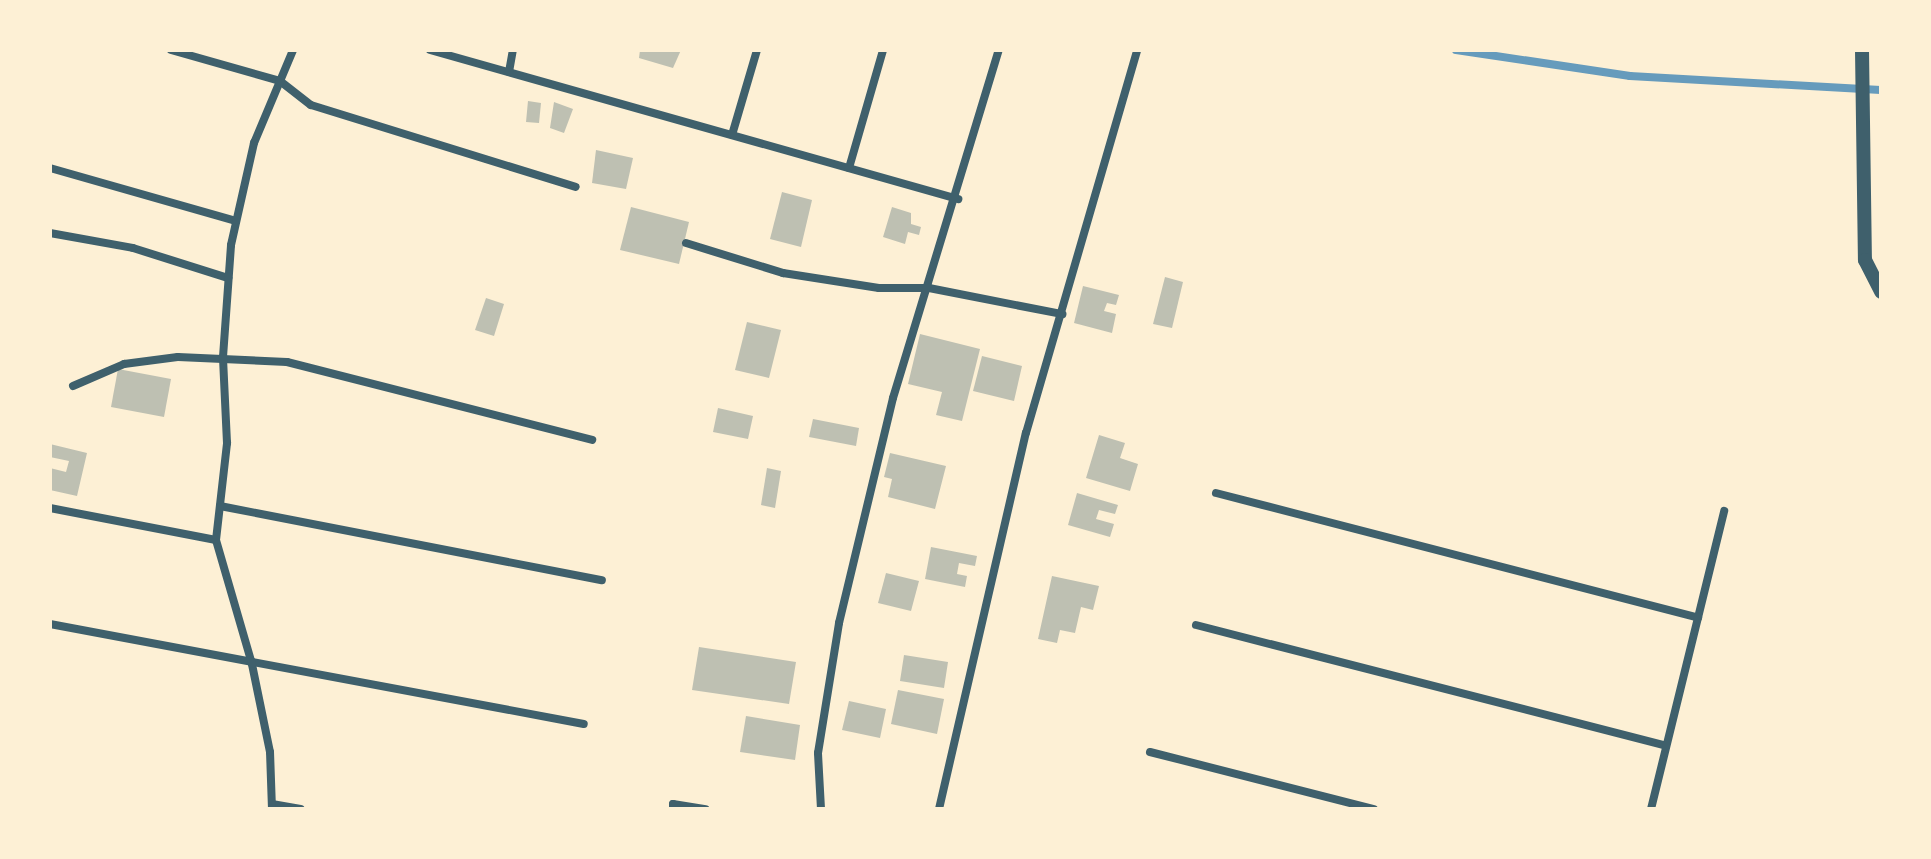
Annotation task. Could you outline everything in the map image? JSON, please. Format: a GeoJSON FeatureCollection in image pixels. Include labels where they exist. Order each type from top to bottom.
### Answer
{"type":"FeatureCollection","features":[{"type":"Feature","properties":{"kind":"street"},"geometry":{"type":"LineString","coordinates":[[171,50],[202,54],[280,81],[311,105],[576,187]]}},
{"type":"Feature","properties":{"kind":"street"},"geometry":{"type":"LineString","coordinates":[[293,50],[254,143],[236,221],[228,278],[223,357],[227,443],[216,540],[252,664],[270,752],[272,806],[301,809]]}},
{"type":"Feature","properties":{"kind":"street"},"geometry":{"type":"LineString","coordinates":[[430,50],[958,199]]}},
{"type":"Feature","properties":{"kind":"street"},"geometry":{"type":"LineString","coordinates":[[509,72],[513,50]]}},
{"type":"Feature","properties":{"kind":"street"},"geometry":{"type":"LineString","coordinates":[[732,135],[757,50]]}},
{"type":"Feature","properties":{"kind":"street"},"geometry":{"type":"LineString","coordinates":[[849,168],[883,50]]}},
{"type":"Feature","properties":{"kind":"street"},"geometry":{"type":"LineString","coordinates":[[821,809],[818,753],[839,623],[893,398],[958,199],[999,50]]}},
{"type":"Feature","properties":{"kind":"street"},"geometry":{"type":"LineString","coordinates":[[939,809],[1026,433],[1137,50]]}},
{"type":"Feature","properties":{"kind":"street"},"geometry":{"type":"LineString","coordinates":[[1862,50],[1865,260],[1881,292]]}},
{"type":"Feature","properties":{"kind":"street"},"geometry":{"type":"LineString","coordinates":[[50,168],[236,221]]}},
{"type":"Feature","properties":{"kind":"street"},"geometry":{"type":"LineString","coordinates":[[50,233],[133,248],[228,278]]}},
{"type":"Feature","properties":{"kind":"street"},"geometry":{"type":"LineString","coordinates":[[686,243],[783,273],[879,288],[929,288],[1062,314]]}},
{"type":"Feature","properties":{"kind":"street"},"geometry":{"type":"LineString","coordinates":[[73,386],[124,364],[223,357],[287,362],[384,383],[592,440]]}},
{"type":"Feature","properties":{"kind":"street"},"geometry":{"type":"LineString","coordinates":[[1216,493],[1698,618]]}},
{"type":"Feature","properties":{"kind":"street"},"geometry":{"type":"LineString","coordinates":[[220,506],[602,580]]}},
{"type":"Feature","properties":{"kind":"street"},"geometry":{"type":"LineString","coordinates":[[50,508],[216,540]]}},
{"type":"Feature","properties":{"kind":"street"},"geometry":{"type":"LineString","coordinates":[[1651,809],[1724,511]]}},
{"type":"Feature","properties":{"kind":"street"},"geometry":{"type":"LineString","coordinates":[[50,624],[584,724]]}},
{"type":"Feature","properties":{"kind":"street"},"geometry":{"type":"LineString","coordinates":[[1196,625],[1666,746]]}},
{"type":"Feature","properties":{"kind":"street"},"geometry":{"type":"LineString","coordinates":[[1150,752],[1374,809]]}},
{"type":"Feature","properties":{"kind":"street"},"geometry":{"type":"LineString","coordinates":[[673,809],[673,804],[706,809]]}},
{"type":"Feature","properties":{"kind":"building"},"geometry":{"type":"Polygon","coordinates":[[[640,50],[681,50],[673,68],[639,58],[640,50]]]}},
{"type":"Feature","properties":{"kind":"building"},"geometry":{"type":"Polygon","coordinates":[[[528,101],[541,103],[539,123],[526,122],[528,101]]]}},
{"type":"Feature","properties":{"kind":"building"},"geometry":{"type":"Polygon","coordinates":[[[554,102],[573,109],[564,133],[550,128],[554,102]]]}},
{"type":"Feature","properties":{"kind":"building"},"geometry":{"type":"Polygon","coordinates":[[[596,150],[633,158],[626,189],[592,183],[596,150]]]}},
{"type":"Feature","properties":{"kind":"building"},"geometry":{"type":"Polygon","coordinates":[[[782,192],[812,200],[801,247],[770,239],[782,192]]]}},
{"type":"Feature","properties":{"kind":"building"},"geometry":{"type":"Polygon","coordinates":[[[631,207],[689,222],[679,264],[620,250],[631,207]]]}},
{"type":"Feature","properties":{"kind":"building"},"geometry":{"type":"Polygon","coordinates":[[[892,207],[911,213],[911,224],[921,227],[919,235],[908,232],[905,244],[883,237],[892,207]]]}},
{"type":"Feature","properties":{"kind":"building"},"geometry":{"type":"Polygon","coordinates":[[[1165,277],[1183,282],[1172,328],[1153,324],[1165,277]]]}},
{"type":"Feature","properties":{"kind":"building"},"geometry":{"type":"Polygon","coordinates":[[[1083,286],[1119,295],[1116,305],[1107,303],[1104,311],[1116,314],[1112,333],[1074,323],[1083,286]]]}},
{"type":"Feature","properties":{"kind":"building"},"geometry":{"type":"Polygon","coordinates":[[[486,298],[504,304],[494,336],[475,330],[486,298]]]}},
{"type":"Feature","properties":{"kind":"building"},"geometry":{"type":"Polygon","coordinates":[[[747,322],[781,330],[769,378],[735,370],[747,322]]]}},
{"type":"Feature","properties":{"kind":"building"},"geometry":{"type":"Polygon","coordinates":[[[920,334],[980,349],[962,421],[936,415],[942,392],[908,384],[920,334]]]}},
{"type":"Feature","properties":{"kind":"building"},"geometry":{"type":"Polygon","coordinates":[[[982,356],[1022,366],[1014,401],[973,391],[982,356]]]}},
{"type":"Feature","properties":{"kind":"building"},"geometry":{"type":"Polygon","coordinates":[[[118,369],[171,379],[164,417],[111,407],[118,369]]]}},
{"type":"Feature","properties":{"kind":"building"},"geometry":{"type":"Polygon","coordinates":[[[718,408],[753,416],[748,439],[713,432],[718,408]]]}},
{"type":"Feature","properties":{"kind":"building"},"geometry":{"type":"Polygon","coordinates":[[[813,419],[859,428],[856,446],[809,437],[813,419]]]}},
{"type":"Feature","properties":{"kind":"building"},"geometry":{"type":"Polygon","coordinates":[[[1099,435],[1125,443],[1120,458],[1138,464],[1130,491],[1086,478],[1099,435]]]}},
{"type":"Feature","properties":{"kind":"building"},"geometry":{"type":"Polygon","coordinates":[[[50,444],[87,453],[77,496],[50,490],[50,468],[66,472],[69,461],[50,457],[50,444]]]}},
{"type":"Feature","properties":{"kind":"building"},"geometry":{"type":"Polygon","coordinates":[[[890,453],[946,466],[935,509],[888,497],[892,479],[884,477],[890,453]]]}},
{"type":"Feature","properties":{"kind":"building"},"geometry":{"type":"Polygon","coordinates":[[[767,468],[781,471],[775,508],[761,505],[767,468]]]}},
{"type":"Feature","properties":{"kind":"building"},"geometry":{"type":"Polygon","coordinates":[[[1077,493],[1118,505],[1115,514],[1099,510],[1096,519],[1114,524],[1110,537],[1068,525],[1077,493]]]}},
{"type":"Feature","properties":{"kind":"building"},"geometry":{"type":"Polygon","coordinates":[[[931,547],[977,556],[975,566],[959,563],[957,574],[967,576],[965,587],[925,579],[931,547]]]}},
{"type":"Feature","properties":{"kind":"building"},"geometry":{"type":"Polygon","coordinates":[[[886,573],[919,581],[911,611],[878,603],[886,573]]]}},
{"type":"Feature","properties":{"kind":"building"},"geometry":{"type":"Polygon","coordinates":[[[1052,576],[1099,586],[1093,610],[1081,607],[1075,633],[1060,630],[1057,643],[1038,639],[1052,576]]]}},
{"type":"Feature","properties":{"kind":"building"},"geometry":{"type":"Polygon","coordinates":[[[699,647],[796,662],[789,704],[692,690],[699,647]]]}},
{"type":"Feature","properties":{"kind":"building"},"geometry":{"type":"Polygon","coordinates":[[[904,655],[948,662],[944,688],[900,681],[904,655]]]}},
{"type":"Feature","properties":{"kind":"building"},"geometry":{"type":"Polygon","coordinates":[[[898,690],[944,699],[937,734],[891,724],[898,690]]]}},
{"type":"Feature","properties":{"kind":"building"},"geometry":{"type":"Polygon","coordinates":[[[849,701],[886,709],[880,738],[842,730],[849,701]]]}},
{"type":"Feature","properties":{"kind":"building"},"geometry":{"type":"Polygon","coordinates":[[[746,716],[800,725],[795,760],[740,752],[746,716]]]}},
{"type":"Feature","properties":{"kind":"waterway"},"geometry":{"type":"LineString","coordinates":[[1456,50],[1630,76],[1881,90]]}}]}
